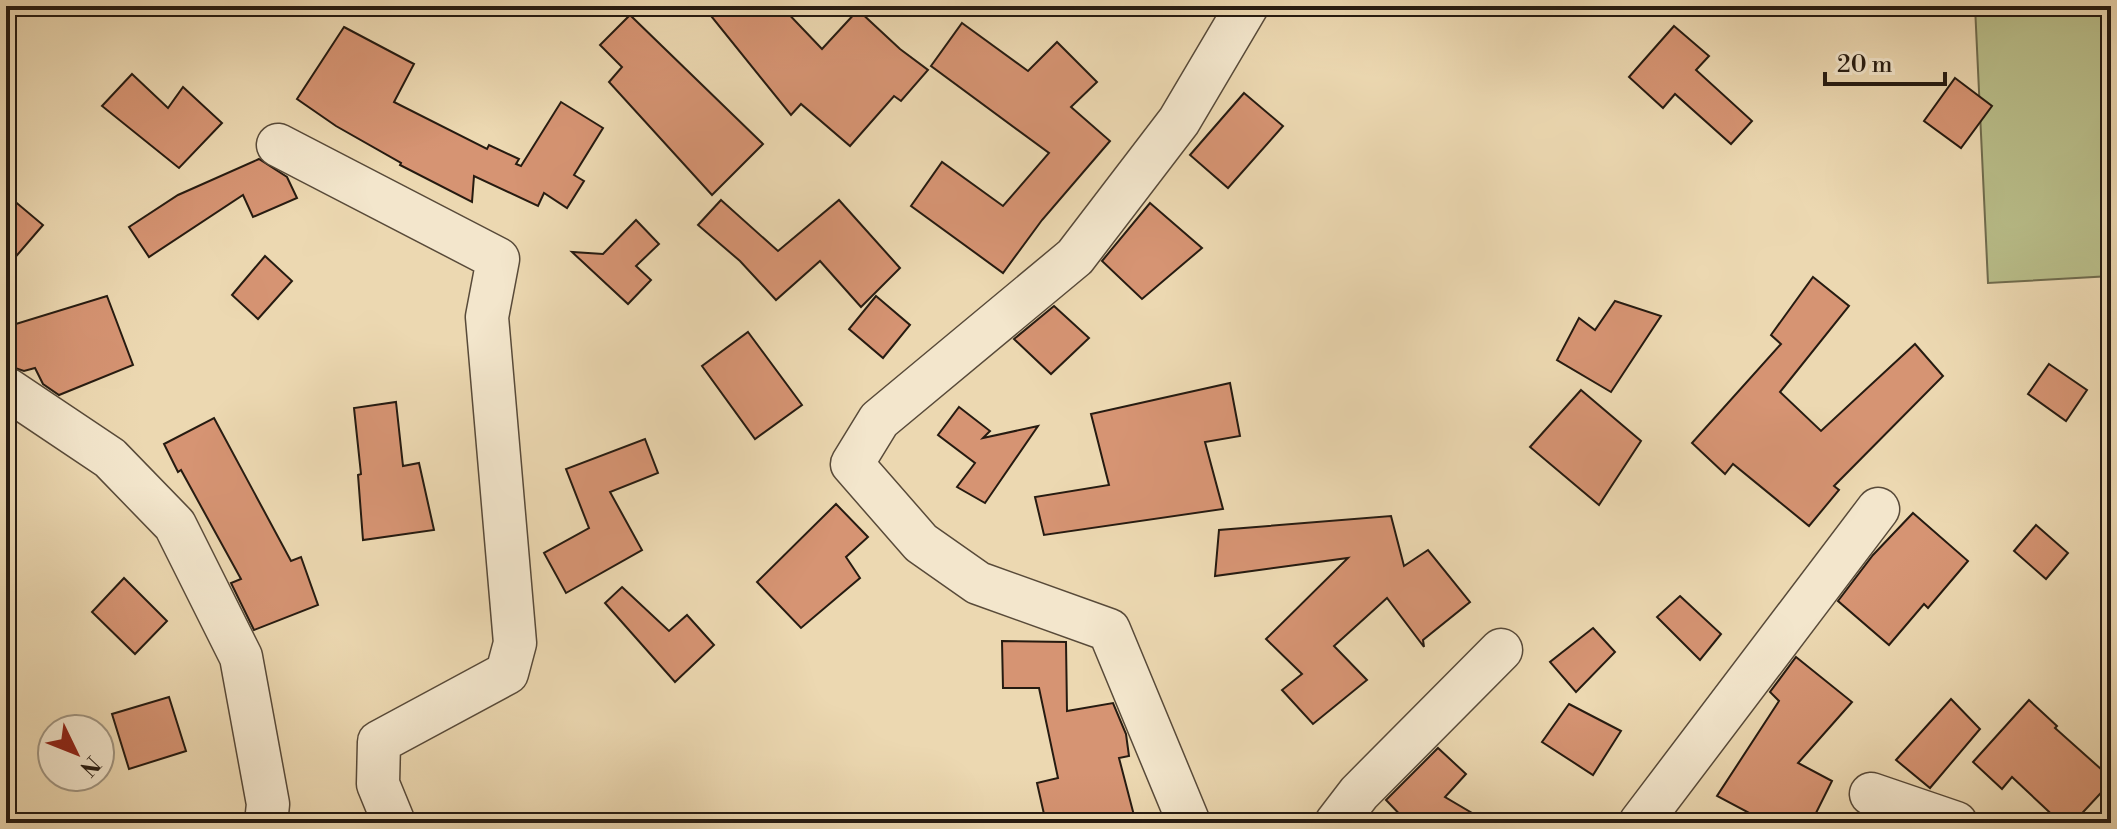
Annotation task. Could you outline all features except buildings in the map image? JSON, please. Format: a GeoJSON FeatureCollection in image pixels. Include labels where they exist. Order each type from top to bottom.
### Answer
{"type":"FeatureCollection","features":[{"type":"Feature","properties":{"kind":"street"},"geometry":{"type":"LineString","coordinates":[[1189,823],[1109,630],[978,583],[921,543],[852,464],[879,420],[1075,257],[1179,121],[1247,6]]}},
{"type":"Feature","properties":{"kind":"street"},"geometry":{"type":"LineString","coordinates":[[278,145],[498,259],[487,317],[515,643],[507,673],[379,742],[378,784],[394,823]]}},
{"type":"Feature","properties":{"kind":"street"},"geometry":{"type":"LineString","coordinates":[[7,389],[110,458],[175,525],[241,657],[268,804],[266,823]]}},
{"type":"Feature","properties":{"kind":"street"},"geometry":{"type":"LineString","coordinates":[[1640,823],[1878,509]]}},
{"type":"Feature","properties":{"kind":"street"},"geometry":{"type":"LineString","coordinates":[[1336,823],[1359,793],[1501,650]]}},
{"type":"Feature","properties":{"kind":"street"},"geometry":{"type":"LineString","coordinates":[[1871,794],[1956,823]]}},
{"type":"Feature","properties":{"kind":"green space"},"geometry":{"type":"Polygon","coordinates":[[[1975,6],[2111,6],[2111,276],[1988,283],[1975,6]]]}}]}
